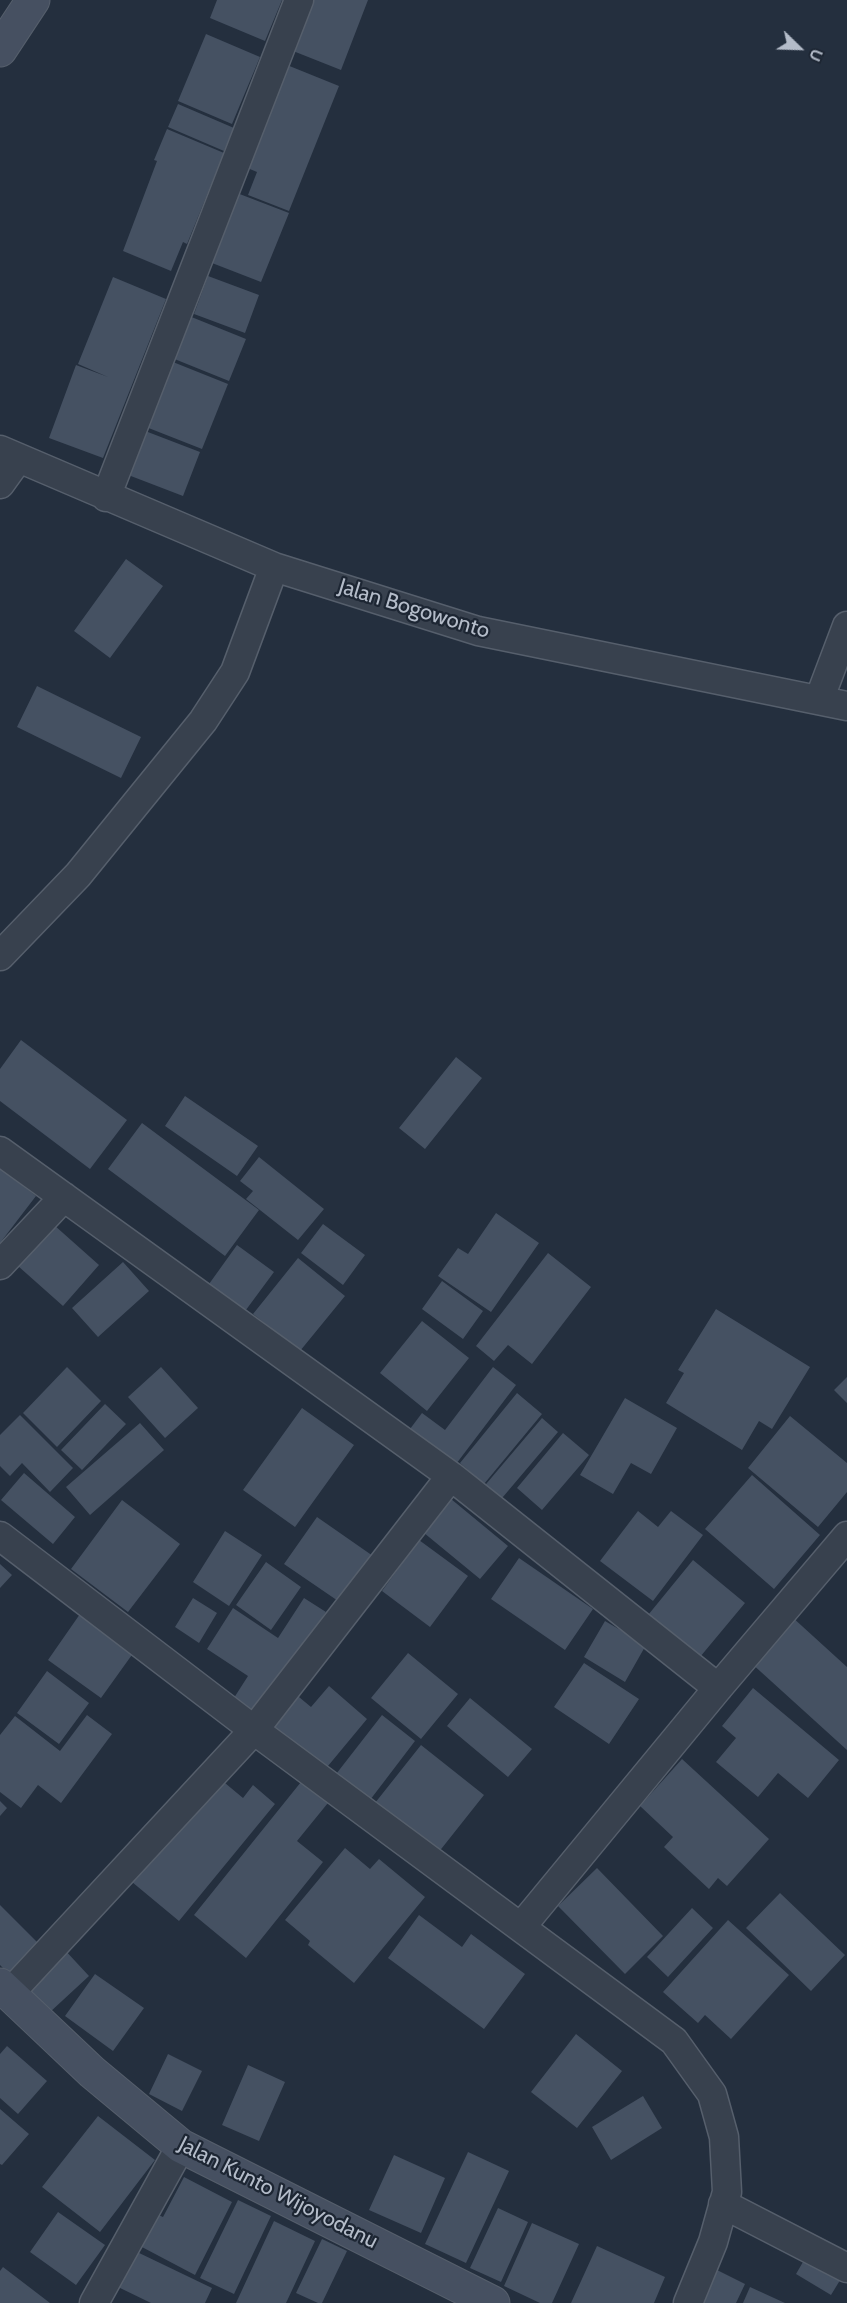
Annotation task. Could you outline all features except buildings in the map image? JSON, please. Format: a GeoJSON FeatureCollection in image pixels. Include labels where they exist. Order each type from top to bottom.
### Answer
{"type":"FeatureCollection","features":[{"type":"Feature","properties":{"kind":"street"},"geometry":{"type":"LineString","coordinates":[[0,51],[33,0]]}},
{"type":"Feature","properties":{"kind":"street"},"geometry":{"type":"LineString","coordinates":[[106,497],[299,0]]}},
{"type":"Feature","properties":{"kind":"street"},"geometry":{"type":"LineString","coordinates":[[0,484],[9,455]]}},
{"type":"Feature","properties":{"kind":"street","name":"Jalan Bogowonto"},"geometry":{"type":"LineString","coordinates":[[9,455],[274,567],[478,631],[847,706]]}},
{"type":"Feature","properties":{"kind":"street"},"geometry":{"type":"LineString","coordinates":[[0,956],[78,875],[202,721],[235,672],[274,567]]}},
{"type":"Feature","properties":{"kind":"street"},"geometry":{"type":"LineString","coordinates":[[819,700],[847,626]]}},
{"type":"Feature","properties":{"kind":"street"},"geometry":{"type":"LineString","coordinates":[[0,1150],[451,1476],[718,1688]]}},
{"type":"Feature","properties":{"kind":"street"},"geometry":{"type":"LineString","coordinates":[[0,1265],[64,1197]]}},
{"type":"Feature","properties":{"kind":"street"},"geometry":{"type":"LineString","coordinates":[[4,1989],[254,1730],[451,1476]]}},
{"type":"Feature","properties":{"kind":"street"},"geometry":{"type":"LineString","coordinates":[[0,1536],[254,1730],[674,2041],[712,2094],[724,2138],[727,2192],[713,2242],[688,2303]]}},
{"type":"Feature","properties":{"kind":"street"},"geometry":{"type":"LineString","coordinates":[[521,1927],[847,1536]]}},
{"type":"Feature","properties":{"kind":"street","name":"Jalan Kunto Wijoyodanu"},"geometry":{"type":"LineString","coordinates":[[4,1989],[92,2072],[181,2146],[493,2303]]}},
{"type":"Feature","properties":{"kind":"street"},"geometry":{"type":"LineString","coordinates":[[94,2303],[181,2146]]}},
{"type":"Feature","properties":{"kind":"street"},"geometry":{"type":"LineString","coordinates":[[723,2204],[847,2268]]}}]}
